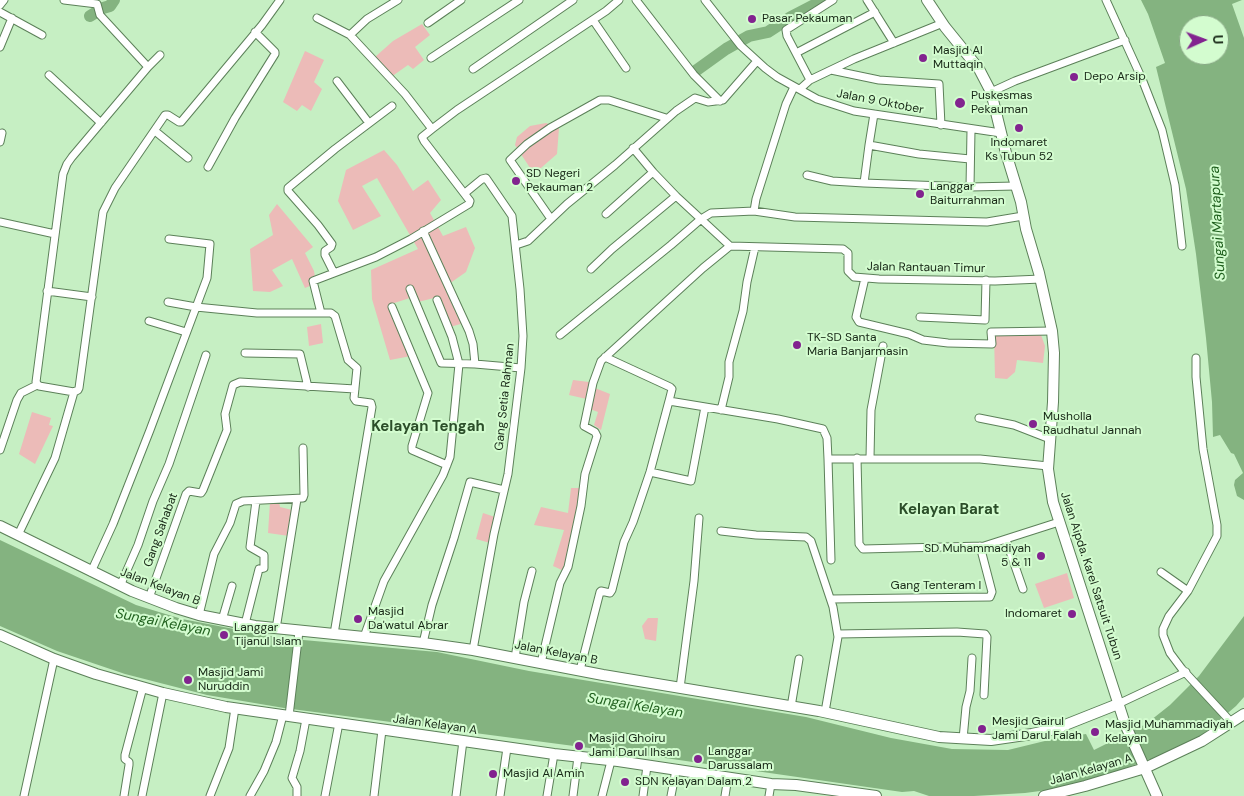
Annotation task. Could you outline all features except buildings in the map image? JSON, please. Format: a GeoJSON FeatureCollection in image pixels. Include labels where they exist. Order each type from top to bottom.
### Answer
{"type":"FeatureCollection","features":[{"type":"Feature","properties":{"kind":"street"},"geometry":{"type":"LineString","coordinates":[[0,5],[4,0]]}},
{"type":"Feature","properties":{"kind":"street"},"geometry":{"type":"LineString","coordinates":[[64,0],[97,3],[99,13],[148,67]]}},
{"type":"Feature","properties":{"kind":"street"},"geometry":{"type":"LineString","coordinates":[[18,535],[55,458],[74,392],[78,390],[80,384],[102,212],[115,188],[166,115],[182,122],[280,0]]}},
{"type":"Feature","properties":{"kind":"street"},"geometry":{"type":"LineString","coordinates":[[350,35],[367,19],[398,0]]}},
{"type":"Feature","properties":{"kind":"street"},"geometry":{"type":"LineString","coordinates":[[428,23],[461,0]]}},
{"type":"Feature","properties":{"kind":"street"},"geometry":{"type":"LineString","coordinates":[[431,58],[519,0]]}},
{"type":"Feature","properties":{"kind":"street"},"geometry":{"type":"LineString","coordinates":[[473,69],[573,0]]}},
{"type":"Feature","properties":{"kind":"street"},"geometry":{"type":"LineString","coordinates":[[321,313],[313,281],[376,257],[469,204],[465,193],[422,137],[457,110],[593,20],[618,0]]}},
{"type":"Feature","properties":{"kind":"street"},"geometry":{"type":"LineString","coordinates":[[636,0],[692,73],[720,101]]}},
{"type":"Feature","properties":{"kind":"street","name":"Jalan 9 Oktober"},"geometry":{"type":"LineString","coordinates":[[705,0],[739,43],[757,61],[777,77],[829,104],[854,111],[1001,133]]}},
{"type":"Feature","properties":{"kind":"street"},"geometry":{"type":"LineString","coordinates":[[810,80],[787,36],[786,30],[834,0]]}},
{"type":"Feature","properties":{"kind":"street"},"geometry":{"type":"LineString","coordinates":[[867,0],[894,43]]}},
{"type":"Feature","properties":{"kind":"street","name":"Jalan Aipda. Karel Satsuit Tubun"},"geometry":{"type":"LineString","coordinates":[[927,0],[979,69],[991,92],[1041,279],[1052,331],[1054,372],[1048,466],[1049,484],[1059,522],[1118,704],[1157,796]]}},
{"type":"Feature","properties":{"kind":"street"},"geometry":{"type":"LineString","coordinates":[[1106,0],[1145,88],[1164,138],[1175,185],[1182,246]]}},
{"type":"Feature","properties":{"kind":"street"},"geometry":{"type":"LineString","coordinates":[[0,12],[42,35]]}},
{"type":"Feature","properties":{"kind":"street"},"geometry":{"type":"LineString","coordinates":[[796,53],[875,12]]}},
{"type":"Feature","properties":{"kind":"street"},"geometry":{"type":"LineString","coordinates":[[0,46],[12,18]]}},
{"type":"Feature","properties":{"kind":"street"},"geometry":{"type":"LineString","coordinates":[[317,18],[350,35],[405,94],[432,129]]}},
{"type":"Feature","properties":{"kind":"street"},"geometry":{"type":"LineString","coordinates":[[593,20],[626,68]]}},
{"type":"Feature","properties":{"kind":"street"},"geometry":{"type":"LineString","coordinates":[[754,211],[786,104],[797,88],[831,70],[943,23]]}},
{"type":"Feature","properties":{"kind":"street"},"geometry":{"type":"LineString","coordinates":[[208,167],[235,118],[275,54],[256,32]]}},
{"type":"Feature","properties":{"kind":"street"},"geometry":{"type":"LineString","coordinates":[[991,92],[1015,81],[1124,40]]}},
{"type":"Feature","properties":{"kind":"street"},"geometry":{"type":"LineString","coordinates":[[37,385],[47,291],[63,174],[72,157],[160,55]]}},
{"type":"Feature","properties":{"kind":"street"},"geometry":{"type":"LineString","coordinates":[[516,245],[528,240],[666,118],[695,98],[708,102],[720,101],[725,98],[757,61]]}},
{"type":"Feature","properties":{"kind":"street"},"geometry":{"type":"LineString","coordinates":[[831,70],[879,80],[939,84],[942,125]]}},
{"type":"Feature","properties":{"kind":"street"},"geometry":{"type":"LineString","coordinates":[[49,75],[101,123]]}},
{"type":"Feature","properties":{"kind":"street"},"geometry":{"type":"LineString","coordinates":[[338,81],[369,123]]}},
{"type":"Feature","properties":{"kind":"street"},"geometry":{"type":"LineString","coordinates":[[551,219],[510,160],[527,144],[550,128],[600,100],[608,100],[666,118]]}},
{"type":"Feature","properties":{"kind":"street"},"geometry":{"type":"LineString","coordinates":[[334,273],[325,255],[325,251],[332,246],[331,242],[288,191],[288,188],[392,106]]}},
{"type":"Feature","properties":{"kind":"street"},"geometry":{"type":"LineString","coordinates":[[864,183],[874,114]]}},
{"type":"Feature","properties":{"kind":"street"},"geometry":{"type":"LineString","coordinates":[[970,187],[971,130]]}},
{"type":"Feature","properties":{"kind":"street"},"geometry":{"type":"LineString","coordinates":[[155,131],[188,158]]}},
{"type":"Feature","properties":{"kind":"street"},"geometry":{"type":"LineString","coordinates":[[0,142],[2,133]]}},
{"type":"Feature","properties":{"kind":"street"},"geometry":{"type":"LineString","coordinates":[[869,145],[919,154],[970,159]]}},
{"type":"Feature","properties":{"kind":"street"},"geometry":{"type":"LineString","coordinates":[[541,664],[560,583],[568,567],[581,506],[585,474],[597,436],[595,432],[584,426],[596,371],[604,357],[730,246],[676,196],[633,148]]}},
{"type":"Feature","properties":{"kind":"street"},"geometry":{"type":"LineString","coordinates":[[606,214],[653,172]]}},
{"type":"Feature","properties":{"kind":"street"},"geometry":{"type":"LineString","coordinates":[[808,175],[832,180],[864,183],[970,187],[1016,186]]}},
{"type":"Feature","properties":{"kind":"street","name":"Gang Setia Rahman"},"geometry":{"type":"LineString","coordinates":[[465,193],[482,179],[486,178],[512,216],[523,336],[508,474],[491,551],[473,650]]}},
{"type":"Feature","properties":{"kind":"street"},"geometry":{"type":"LineString","coordinates":[[591,269],[676,196]]}},
{"type":"Feature","properties":{"kind":"street"},"geometry":{"type":"LineString","coordinates":[[560,335],[701,219],[717,212],[754,211],[795,217],[987,222],[1023,216]]}},
{"type":"Feature","properties":{"kind":"street"},"geometry":{"type":"LineString","coordinates":[[0,222],[55,234]]}},
{"type":"Feature","properties":{"kind":"street"},"geometry":{"type":"LineString","coordinates":[[423,231],[469,331],[473,344],[475,364]]}},
{"type":"Feature","properties":{"kind":"street"},"geometry":{"type":"LineString","coordinates":[[91,572],[113,524],[208,275],[209,243],[169,239]]}},
{"type":"Feature","properties":{"kind":"street","name":"Jalan Rantauan Timur"},"geometry":{"type":"LineString","coordinates":[[730,246],[843,249],[848,253],[848,271],[851,275],[865,278],[1041,279]]}},
{"type":"Feature","properties":{"kind":"street"},"geometry":{"type":"LineString","coordinates":[[721,410],[729,377],[729,362],[743,310],[755,247]]}},
{"type":"Feature","properties":{"kind":"street"},"geometry":{"type":"LineString","coordinates":[[865,278],[856,317],[859,322],[909,334],[923,340],[948,343],[992,344],[991,332],[1052,331]]}},
{"type":"Feature","properties":{"kind":"street"},"geometry":{"type":"LineString","coordinates":[[920,317],[985,320],[986,280]]}},
{"type":"Feature","properties":{"kind":"street"},"geometry":{"type":"LineString","coordinates":[[410,289],[440,363],[521,368]]}},
{"type":"Feature","properties":{"kind":"street"},"geometry":{"type":"LineString","coordinates":[[47,291],[92,297]]}},
{"type":"Feature","properties":{"kind":"street"},"geometry":{"type":"LineString","coordinates":[[364,637],[384,581],[447,465],[452,437],[458,364],[452,337],[436,300]]}},
{"type":"Feature","properties":{"kind":"street"},"geometry":{"type":"LineString","coordinates":[[168,302],[257,314],[331,313],[335,316],[348,360],[357,368],[355,400],[371,403],[372,407],[334,634]]}},
{"type":"Feature","properties":{"kind":"street"},"geometry":{"type":"LineString","coordinates":[[392,307],[428,393],[412,450],[447,465]]}},
{"type":"Feature","properties":{"kind":"street"},"geometry":{"type":"LineString","coordinates":[[149,321],[186,332]]}},
{"type":"Feature","properties":{"kind":"street"},"geometry":{"type":"LineString","coordinates":[[870,458],[871,410],[882,346]]}},
{"type":"Feature","properties":{"kind":"street"},"geometry":{"type":"LineString","coordinates":[[245,353],[300,354],[308,387],[355,389]]}},
{"type":"Feature","properties":{"kind":"street"},"geometry":{"type":"LineString","coordinates":[[120,586],[169,464],[206,355]]}},
{"type":"Feature","properties":{"kind":"street"},"geometry":{"type":"LineString","coordinates":[[580,670],[600,592],[611,593],[624,542],[650,472],[672,389],[604,357]]}},
{"type":"Feature","properties":{"kind":"street"},"geometry":{"type":"LineString","coordinates":[[1196,358],[1203,449],[1217,525],[1215,541],[1188,590],[1169,616],[1163,629],[1163,636],[1170,653],[1231,722]]}},
{"type":"Feature","properties":{"kind":"street","name":"Gang Sahabat"},"geometry":{"type":"LineString","coordinates":[[149,598],[186,494],[191,491],[202,493],[227,430],[226,410],[233,384],[240,382],[308,387]]}},
{"type":"Feature","properties":{"kind":"street"},"geometry":{"type":"LineString","coordinates":[[0,450],[21,393],[37,385],[74,392]]}},
{"type":"Feature","properties":{"kind":"street"},"geometry":{"type":"LineString","coordinates":[[669,401],[823,429],[827,438],[831,560]]}},
{"type":"Feature","properties":{"kind":"street"},"geometry":{"type":"LineString","coordinates":[[650,472],[691,481],[705,407]]}},
{"type":"Feature","properties":{"kind":"street"},"geometry":{"type":"LineString","coordinates":[[979,418],[1014,425],[1050,439]]}},
{"type":"Feature","properties":{"kind":"street"},"geometry":{"type":"LineString","coordinates":[[199,615],[214,554],[230,523],[236,504],[239,502],[303,498],[303,448]]}},
{"type":"Feature","properties":{"kind":"street"},"geometry":{"type":"LineString","coordinates":[[857,458],[859,544],[862,549],[980,546],[1006,540],[1059,522]]}},
{"type":"Feature","properties":{"kind":"street"},"geometry":{"type":"LineString","coordinates":[[828,459],[980,459],[1048,466]]}},
{"type":"Feature","properties":{"kind":"street"},"geometry":{"type":"LineString","coordinates":[[423,643],[432,605],[470,482],[504,490]]}},
{"type":"Feature","properties":{"kind":"street"},"geometry":{"type":"LineString","coordinates":[[276,629],[297,499]]}},
{"type":"Feature","properties":{"kind":"street"},"geometry":{"type":"LineString","coordinates":[[245,624],[259,569],[264,568],[264,556],[250,547],[256,501]]}},
{"type":"Feature","properties":{"kind":"street"},"geometry":{"type":"LineString","coordinates":[[680,688],[694,581],[699,518]]}},
{"type":"Feature","properties":{"kind":"street","name":"Jalan Kelayan B"},"geometry":{"type":"LineString","coordinates":[[0,526],[120,586],[199,615],[299,634],[334,634],[473,650],[541,664],[825,712],[939,738],[991,740],[1032,734],[1055,729],[1118,704]]}},
{"type":"Feature","properties":{"kind":"street"},"geometry":{"type":"LineString","coordinates":[[721,531],[809,538],[831,599],[838,634],[825,712]]}},
{"type":"Feature","properties":{"kind":"street"},"geometry":{"type":"LineString","coordinates":[[1006,540],[1023,589]]}},
{"type":"Feature","properties":{"kind":"street","name":"Gang Tenteram I"},"geometry":{"type":"LineString","coordinates":[[831,599],[990,597],[992,592],[980,546]]}},
{"type":"Feature","properties":{"kind":"street"},"geometry":{"type":"LineString","coordinates":[[515,658],[524,602],[532,571]]}},
{"type":"Feature","properties":{"kind":"street"},"geometry":{"type":"LineString","coordinates":[[1161,572],[1188,590]]}},
{"type":"Feature","properties":{"kind":"street"},"geometry":{"type":"LineString","coordinates":[[222,620],[232,586]]}},
{"type":"Feature","properties":{"kind":"street"},"geometry":{"type":"LineString","coordinates":[[838,634],[982,633],[987,637],[984,695]]}},
{"type":"Feature","properties":{"kind":"street"},"geometry":{"type":"LineString","coordinates":[[250,796],[264,771],[287,714],[299,634]]}},
{"type":"Feature","properties":{"kind":"street","name":"Jalan Kelayan A"},"geometry":{"type":"LineString","coordinates":[[0,635],[54,659],[96,674],[163,693],[235,708],[287,714],[306,719],[507,748],[771,784],[796,785],[876,796]]}},
{"type":"Feature","properties":{"kind":"street"},"geometry":{"type":"LineString","coordinates":[[963,739],[966,707],[970,691],[972,658]]}},
{"type":"Feature","properties":{"kind":"street"},"geometry":{"type":"LineString","coordinates":[[24,796],[54,659]]}},
{"type":"Feature","properties":{"kind":"street"},"geometry":{"type":"LineString","coordinates":[[791,707],[799,659]]}},
{"type":"Feature","properties":{"kind":"street"},"geometry":{"type":"LineString","coordinates":[[1118,704],[1186,672]]}},
{"type":"Feature","properties":{"kind":"street"},"geometry":{"type":"LineString","coordinates":[[124,796],[129,765],[125,755],[143,687]]}},
{"type":"Feature","properties":{"kind":"street"},"geometry":{"type":"LineString","coordinates":[[142,796],[163,693]]}},
{"type":"Feature","properties":{"kind":"street"},"geometry":{"type":"LineString","coordinates":[[210,796],[229,748],[235,708]]}},
{"type":"Feature","properties":{"kind":"street","name":"Jalan Kelayan A"},"geometry":{"type":"LineString","coordinates":[[1044,796],[1145,768],[1157,761],[1178,754],[1244,714]]}},
{"type":"Feature","properties":{"kind":"street"},"geometry":{"type":"LineString","coordinates":[[297,796],[297,787],[292,778],[306,719]]}},
{"type":"Feature","properties":{"kind":"street"},"geometry":{"type":"LineString","coordinates":[[325,796],[339,723]]}},
{"type":"Feature","properties":{"kind":"street"},"geometry":{"type":"LineString","coordinates":[[374,796],[382,730]]}},
{"type":"Feature","properties":{"kind":"street"},"geometry":{"type":"LineString","coordinates":[[456,796],[463,741]]}},
{"type":"Feature","properties":{"kind":"street"},"geometry":{"type":"LineString","coordinates":[[500,796],[507,748]]}},
{"type":"Feature","properties":{"kind":"street"},"geometry":{"type":"LineString","coordinates":[[547,796],[554,754]]}},
{"type":"Feature","properties":{"kind":"street"},"geometry":{"type":"LineString","coordinates":[[573,796],[578,757]]}},
{"type":"Feature","properties":{"kind":"street"},"geometry":{"type":"LineString","coordinates":[[602,796],[611,761]]}},
{"type":"Feature","properties":{"kind":"street"},"geometry":{"type":"LineString","coordinates":[[643,796],[647,766]]}},
{"type":"Feature","properties":{"kind":"street"},"geometry":{"type":"LineString","coordinates":[[671,796],[676,770]]}},
{"type":"Feature","properties":{"kind":"street"},"geometry":{"type":"LineString","coordinates":[[725,796],[728,777]]}},
{"type":"Feature","properties":{"kind":"street"},"geometry":{"type":"LineString","coordinates":[[769,796],[771,784]]}},
{"type":"Feature","properties":{"kind":"shaded area"},"geometry":{"type":"Polygon","coordinates":[[[422,24],[430,35],[415,47],[424,60],[413,69],[408,65],[391,77],[375,57],[393,41],[422,24]]]}},
{"type":"Feature","properties":{"kind":"shaded area"},"geometry":{"type":"Polygon","coordinates":[[[305,51],[324,60],[314,82],[322,89],[311,111],[302,105],[297,111],[283,102],[305,51]]]}},
{"type":"Feature","properties":{"kind":"shaded area"},"geometry":{"type":"Polygon","coordinates":[[[546,123],[559,128],[557,154],[534,174],[515,145],[517,137],[530,126],[546,123]]]}},
{"type":"Feature","properties":{"kind":"shaded area"},"geometry":{"type":"Polygon","coordinates":[[[384,150],[397,165],[413,191],[428,180],[441,200],[430,213],[443,236],[466,227],[475,248],[466,272],[446,286],[464,323],[450,327],[438,297],[418,302],[410,298],[391,304],[411,356],[390,360],[372,299],[371,270],[418,249],[377,178],[362,186],[381,216],[353,230],[338,201],[346,170],[384,150]]]}},
{"type":"Feature","properties":{"kind":"shaded area"},"geometry":{"type":"Polygon","coordinates":[[[277,204],[313,247],[305,253],[315,277],[312,280],[312,285],[305,288],[292,259],[272,270],[283,286],[270,292],[253,291],[250,249],[273,235],[269,215],[277,204]]]}},
{"type":"Feature","properties":{"kind":"shaded area"},"geometry":{"type":"Polygon","coordinates":[[[321,324],[323,343],[309,346],[307,327],[321,324]]]}},
{"type":"Feature","properties":{"kind":"shaded area"},"geometry":{"type":"Polygon","coordinates":[[[1040,332],[1045,346],[1043,363],[1017,360],[1015,372],[1007,379],[995,378],[994,334],[1040,332]]]}},
{"type":"Feature","properties":{"kind":"shaded area"},"geometry":{"type":"Polygon","coordinates":[[[573,380],[589,382],[595,388],[610,394],[601,430],[594,425],[598,412],[590,409],[591,400],[569,395],[573,380]]]}},
{"type":"Feature","properties":{"kind":"shaded area"},"geometry":{"type":"Polygon","coordinates":[[[32,412],[51,418],[49,425],[53,426],[35,464],[19,454],[32,412]]]}},
{"type":"Feature","properties":{"kind":"shaded area"},"geometry":{"type":"Polygon","coordinates":[[[571,488],[579,488],[579,500],[564,571],[553,566],[564,530],[534,525],[541,507],[568,513],[571,488]]]}},
{"type":"Feature","properties":{"kind":"shaded area"},"geometry":{"type":"Polygon","coordinates":[[[270,502],[279,502],[280,507],[292,510],[289,536],[268,533],[270,502]]]}},
{"type":"Feature","properties":{"kind":"shaded area"},"geometry":{"type":"Polygon","coordinates":[[[483,513],[495,517],[490,543],[476,539],[483,513]]]}},
{"type":"Feature","properties":{"kind":"shaded area"},"geometry":{"type":"Polygon","coordinates":[[[1067,573],[1074,598],[1044,608],[1035,584],[1067,573]]]}},
{"type":"Feature","properties":{"kind":"shaded area"},"geometry":{"type":"Polygon","coordinates":[[[648,618],[658,618],[656,641],[645,639],[642,626],[648,618]]]}},
{"type":"Feature","properties":{"kind":"water","name":"Sungai Martapura"},"geometry":{"type":"Polygon","coordinates":[[[1141,0],[1242,0],[1232,4],[1244,38],[1244,500],[1237,496],[1234,485],[1235,480],[1243,473],[1234,454],[1231,453],[1220,435],[1213,437],[1206,338],[1186,189],[1156,67],[1165,63],[1148,14],[1141,0]]]}},
{"type":"Feature","properties":{"kind":"water","name":"Sungai Kelayan"},"geometry":{"type":"Polygon","coordinates":[[[0,540],[136,605],[182,619],[281,638],[437,652],[529,671],[806,717],[891,738],[952,749],[1008,750],[1053,739],[1086,734],[1094,750],[1146,724],[1170,705],[1199,676],[1244,616],[1244,697],[1195,741],[1163,756],[1121,770],[1055,789],[974,796],[929,796],[914,791],[902,792],[658,757],[284,708],[207,695],[125,674],[57,651],[0,626],[0,540]]]}},
{"type":"Feature","properties":{"kind":"waterway"},"geometry":{"type":"LineString","coordinates":[[90,16],[110,6],[114,0]]}},
{"type":"Feature","properties":{"kind":"waterway"},"geometry":{"type":"LineString","coordinates":[[694,72],[726,49],[749,36],[768,32],[791,17],[824,0]]}},
{"type":"Feature","properties":{"kind":"place","name":"Pasar Pekauman"},"geometry":{"type":"Point","coordinates":[752,19]}},
{"type":"Feature","properties":{"kind":"place","name":"Masjid Al Muttaqin"},"geometry":{"type":"Point","coordinates":[923,58]}},
{"type":"Feature","properties":{"kind":"place","name":"Depo Arsip"},"geometry":{"type":"Point","coordinates":[1074,77]}},
{"type":"Feature","properties":{"kind":"place","name":"Puskesmas Pekauman"},"geometry":{"type":"Point","coordinates":[960,103]}},
{"type":"Feature","properties":{"kind":"place","name":"Indomaret Ks Tubun 52"},"geometry":{"type":"Point","coordinates":[1019,128]}},
{"type":"Feature","properties":{"kind":"place","name":"SD Negeri Pekauman 2"},"geometry":{"type":"Point","coordinates":[516,181]}},
{"type":"Feature","properties":{"kind":"place","name":"Langgar Baiturrahman"},"geometry":{"type":"Point","coordinates":[920,194]}},
{"type":"Feature","properties":{"kind":"place","name":"TK-SD Santa Maria Banjarmasin"},"geometry":{"type":"Point","coordinates":[797,345]}},
{"type":"Feature","properties":{"kind":"place","name":"Musholla Raudhatul Jannah"},"geometry":{"type":"Point","coordinates":[1033,424]}},
{"type":"Feature","properties":{"kind":"place","name":"SD Muhammadiyah 5 & 11"},"geometry":{"type":"Point","coordinates":[1041,556]}},
{"type":"Feature","properties":{"kind":"place","name":"Indomaret"},"geometry":{"type":"Point","coordinates":[1072,614]}},
{"type":"Feature","properties":{"kind":"place","name":"Masjid Da'watul Abrar"},"geometry":{"type":"Point","coordinates":[358,619]}},
{"type":"Feature","properties":{"kind":"place","name":"Langgar Tijanul Islam"},"geometry":{"type":"Point","coordinates":[224,635]}},
{"type":"Feature","properties":{"kind":"place","name":"Masjid Jami Nuruddin"},"geometry":{"type":"Point","coordinates":[188,680]}},
{"type":"Feature","properties":{"kind":"place","name":"Mesjid Gairul Jami Darul Falah"},"geometry":{"type":"Point","coordinates":[982,729]}},
{"type":"Feature","properties":{"kind":"place","name":"Masjid Muhammadiyah Kelayan"},"geometry":{"type":"Point","coordinates":[1095,732]}},
{"type":"Feature","properties":{"kind":"place","name":"Masjid Ghoiru Jami Darul Ihsan"},"geometry":{"type":"Point","coordinates":[579,746]}},
{"type":"Feature","properties":{"kind":"place","name":"Langgar Darussalam"},"geometry":{"type":"Point","coordinates":[698,759]}},
{"type":"Feature","properties":{"kind":"place","name":"Masjid Al Amin"},"geometry":{"type":"Point","coordinates":[493,774]}},
{"type":"Feature","properties":{"kind":"place","name":"SDN Kelayan Dalam 2"},"geometry":{"type":"Point","coordinates":[625,782]}},
{"type":"Feature","properties":{"kind":"district","name":"Kelayan Tengah"},"geometry":{"type":"Point","coordinates":[428,427]}},
{"type":"Feature","properties":{"kind":"district","name":"Kelayan Barat"},"geometry":{"type":"Point","coordinates":[949,510]}}]}
